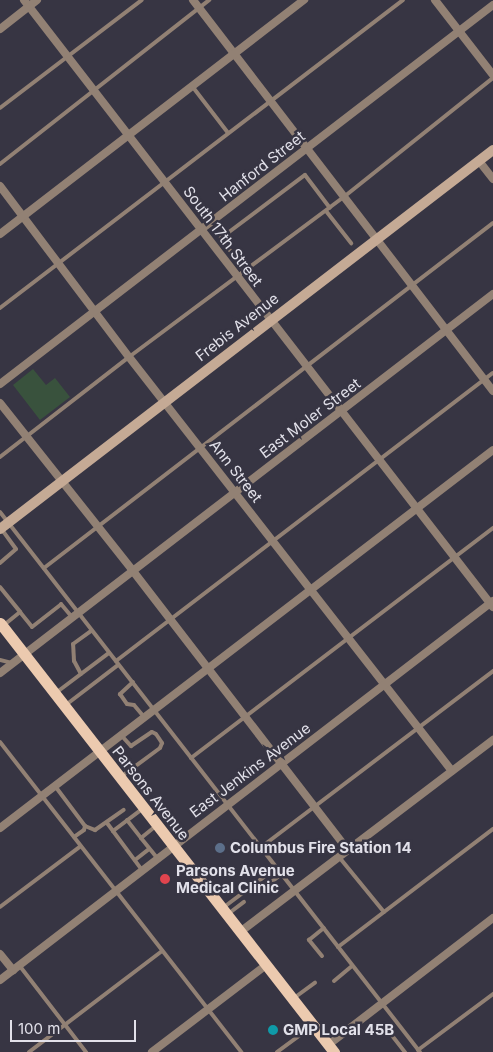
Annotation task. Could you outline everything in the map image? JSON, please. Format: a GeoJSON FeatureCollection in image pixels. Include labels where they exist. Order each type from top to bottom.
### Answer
{"type":"FeatureCollection","features":[{"type":"Feature","properties":{"kind":"main road","name":"Frebis Avenue"},"geometry":{"type":"LineString","coordinates":[[3,527],[493,150]]}},
{"type":"Feature","properties":{"kind":"main road","name":"Parsons Avenue"},"geometry":{"type":"LineString","coordinates":[[1,624],[331,1049]]}},
{"type":"Feature","properties":{"kind":"street"},"geometry":{"type":"LineString","coordinates":[[0,29],[27,3],[37,0]]}},
{"type":"Feature","properties":{"kind":"street"},"geometry":{"type":"LineString","coordinates":[[193,0],[493,391]]}},
{"type":"Feature","properties":{"kind":"street"},"geometry":{"type":"LineString","coordinates":[[0,234],[304,0]]}},
{"type":"Feature","properties":{"kind":"street"},"geometry":{"type":"LineString","coordinates":[[435,0],[493,77]]}},
{"type":"Feature","properties":{"kind":"street","name":"South 17th Street"},"geometry":{"type":"LineString","coordinates":[[27,3],[306,367],[492,603]]}},
{"type":"Feature","properties":{"kind":"street","name":"Hanford Street"},"geometry":{"type":"LineString","coordinates":[[0,384],[493,5]]}},
{"type":"Feature","properties":{"kind":"street"},"geometry":{"type":"LineString","coordinates":[[479,161],[493,179]]}},
{"type":"Feature","properties":{"kind":"street","name":"Ann Street"},"geometry":{"type":"LineString","coordinates":[[0,186],[129,357],[452,771]]}},
{"type":"Feature","properties":{"kind":"street","name":"East Moler Street"},"geometry":{"type":"LineString","coordinates":[[0,673],[493,294]]}},
{"type":"Feature","properties":{"kind":"street"},"geometry":{"type":"LineString","coordinates":[[0,403],[133,570],[348,850]]}},
{"type":"Feature","properties":{"kind":"street"},"geometry":{"type":"LineString","coordinates":[[0,828],[493,450]]}},
{"type":"Feature","properties":{"kind":"street","name":"East Jenkins Avenue"},"geometry":{"type":"LineString","coordinates":[[0,980],[156,858],[492,603]]}},
{"type":"Feature","properties":{"kind":"street"},"geometry":{"type":"LineString","coordinates":[[240,932],[493,740]]}},
{"type":"Feature","properties":{"kind":"street"},"geometry":{"type":"LineString","coordinates":[[331,1049],[381,1004],[493,918]]}},
{"type":"Feature","properties":{"kind":"street"},"geometry":{"type":"LineString","coordinates":[[0,954],[13,970]]}},
{"type":"Feature","properties":{"kind":"street"},"geometry":{"type":"LineString","coordinates":[[152,1052],[266,965]]}},
{"type":"Feature","properties":{"kind":"lane"},"geometry":{"type":"LineString","coordinates":[[0,108],[142,0]]}},
{"type":"Feature","properties":{"kind":"lane"},"geometry":{"type":"LineString","coordinates":[[0,164],[209,0]]}},
{"type":"Feature","properties":{"kind":"lane"},"geometry":{"type":"LineString","coordinates":[[0,308],[402,0]]}},
{"type":"Feature","properties":{"kind":"lane"},"geometry":{"type":"LineString","coordinates":[[0,457],[129,357],[330,208],[493,77]]}},
{"type":"Feature","properties":{"kind":"lane"},"geometry":{"type":"LineString","coordinates":[[192,86],[228,133]]}},
{"type":"Feature","properties":{"kind":"lane"},"geometry":{"type":"LineString","coordinates":[[245,271],[221,238],[228,232],[305,175],[330,208]]}},
{"type":"Feature","properties":{"kind":"lane"},"geometry":{"type":"LineString","coordinates":[[326,211],[351,242]]}},
{"type":"Feature","properties":{"kind":"lane"},"geometry":{"type":"LineString","coordinates":[[44,568],[493,223]]}},
{"type":"Feature","properties":{"kind":"lane"},"geometry":{"type":"LineString","coordinates":[[65,706],[272,541],[493,372]]}},
{"type":"Feature","properties":{"kind":"lane"},"geometry":{"type":"LineString","coordinates":[[0,512],[3,527],[16,549],[0,563]]}},
{"type":"Feature","properties":{"kind":"lane"},"geometry":{"type":"LineString","coordinates":[[3,527],[44,568],[75,615]]}},
{"type":"Feature","properties":{"kind":"lane"},"geometry":{"type":"LineString","coordinates":[[191,758],[493,528]]}},
{"type":"Feature","properties":{"kind":"lane"},"geometry":{"type":"LineString","coordinates":[[0,587],[32,627],[61,604],[91,631],[133,682],[260,848],[296,890],[381,1004],[419,1051],[493,994]]}},
{"type":"Feature","properties":{"kind":"lane"},"geometry":{"type":"LineString","coordinates":[[1,624],[20,612]]}},
{"type":"Feature","properties":{"kind":"lane"},"geometry":{"type":"LineString","coordinates":[[82,674],[74,661],[73,644],[91,631]]}},
{"type":"Feature","properties":{"kind":"lane"},"geometry":{"type":"LineString","coordinates":[[55,693],[109,653]]}},
{"type":"Feature","properties":{"kind":"lane"},"geometry":{"type":"LineString","coordinates":[[0,660],[12,663]]}},
{"type":"Feature","properties":{"kind":"lane"},"geometry":{"type":"LineString","coordinates":[[260,848],[493,671]]}},
{"type":"Feature","properties":{"kind":"lane"},"geometry":{"type":"LineString","coordinates":[[133,682],[120,694],[127,704],[134,705],[144,717]]}},
{"type":"Feature","properties":{"kind":"lane"},"geometry":{"type":"LineString","coordinates":[[120,777],[160,748],[162,744],[156,734],[152,732],[131,746],[121,735]]}},
{"type":"Feature","properties":{"kind":"lane"},"geometry":{"type":"LineString","coordinates":[[0,742],[241,1052]]}},
{"type":"Feature","properties":{"kind":"lane"},"geometry":{"type":"LineString","coordinates":[[55,786],[85,826],[95,830],[124,810]]}},
{"type":"Feature","properties":{"kind":"lane"},"geometry":{"type":"LineString","coordinates":[[113,831],[143,807]]}},
{"type":"Feature","properties":{"kind":"lane"},"geometry":{"type":"LineString","coordinates":[[127,820],[156,858]]}},
{"type":"Feature","properties":{"kind":"lane"},"geometry":{"type":"LineString","coordinates":[[107,823],[142,870]]}},
{"type":"Feature","properties":{"kind":"lane"},"geometry":{"type":"LineString","coordinates":[[141,838],[157,825]]}},
{"type":"Feature","properties":{"kind":"lane"},"geometry":{"type":"LineString","coordinates":[[74,837],[84,830],[85,826]]}},
{"type":"Feature","properties":{"kind":"lane"},"geometry":{"type":"LineString","coordinates":[[338,947],[493,829]]}},
{"type":"Feature","properties":{"kind":"lane"},"geometry":{"type":"LineString","coordinates":[[0,907],[81,846]]}},
{"type":"Feature","properties":{"kind":"lane"},"geometry":{"type":"LineString","coordinates":[[135,860],[149,848]]}},
{"type":"Feature","properties":{"kind":"lane"},"geometry":{"type":"LineString","coordinates":[[339,857],[384,912]]}},
{"type":"Feature","properties":{"kind":"lane"},"geometry":{"type":"LineString","coordinates":[[224,912],[276,868]]}},
{"type":"Feature","properties":{"kind":"lane"},"geometry":{"type":"LineString","coordinates":[[258,892],[282,874]]}},
{"type":"Feature","properties":{"kind":"lane"},"geometry":{"type":"LineString","coordinates":[[224,912],[244,902]]}},
{"type":"Feature","properties":{"kind":"lane"},"geometry":{"type":"LineString","coordinates":[[322,956],[309,940],[324,928]]}},
{"type":"Feature","properties":{"kind":"lane"},"geometry":{"type":"LineString","coordinates":[[29,1052],[162,950]]}},
{"type":"Feature","properties":{"kind":"lane"},"geometry":{"type":"LineString","coordinates":[[19,965],[86,1052]]}},
{"type":"Feature","properties":{"kind":"lane"},"geometry":{"type":"LineString","coordinates":[[334,981],[352,966]]}},
{"type":"Feature","properties":{"kind":"lane"},"geometry":{"type":"LineString","coordinates":[[292,999],[315,983]]}},
{"type":"Feature","properties":{"kind":"lane"},"geometry":{"type":"LineString","coordinates":[[383,1024],[405,1052]]}},
{"type":"Feature","properties":{"kind":"lane"},"geometry":{"type":"LineString","coordinates":[[278,1052],[313,1025]]}},
{"type":"Feature","properties":{"kind":"green space"},"geometry":{"type":"Polygon","coordinates":[[[33,369],[46,385],[55,378],[70,397],[40,420],[13,385],[33,369]]]}},
{"type":"Feature","properties":{"kind":"place","name":"Columbus Fire Station 14"},"geometry":{"type":"Point","coordinates":[220,848]}},
{"type":"Feature","properties":{"kind":"place","name":"Parsons Avenue Medical Clinic"},"geometry":{"type":"Point","coordinates":[165,879]}},
{"type":"Feature","properties":{"kind":"place","name":"GMP Local 45B"},"geometry":{"type":"Point","coordinates":[273,1030]}}]}
